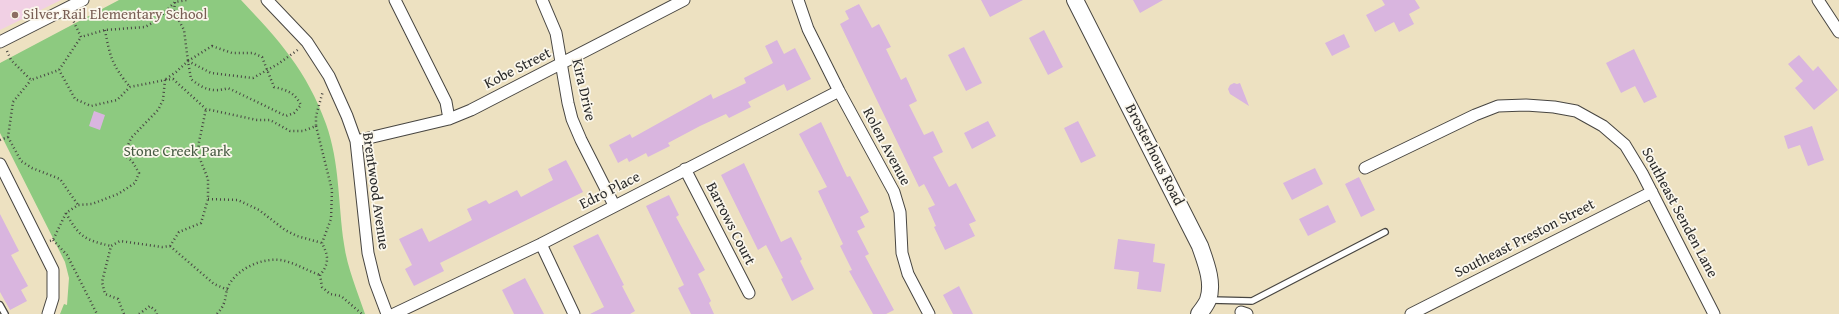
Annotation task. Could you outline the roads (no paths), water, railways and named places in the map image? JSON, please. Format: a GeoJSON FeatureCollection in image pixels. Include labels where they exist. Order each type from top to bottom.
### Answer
{"type":"FeatureCollection","features":[{"type":"Feature","properties":{"kind":"street"},"geometry":{"type":"LineString","coordinates":[[1,41],[83,0]]}},
{"type":"Feature","properties":{"kind":"street","name":"Brentwood Avenue"},"geometry":{"type":"LineString","coordinates":[[267,0],[308,42],[329,76],[347,116],[356,141],[368,253],[375,282],[387,314]]}},
{"type":"Feature","properties":{"kind":"street"},"geometry":{"type":"LineString","coordinates":[[394,0],[446,102],[448,119]]}},
{"type":"Feature","properties":{"kind":"street","name":"Kira Drive"},"geometry":{"type":"LineString","coordinates":[[542,0],[556,33],[572,119],[614,206]]}},
{"type":"Feature","properties":{"kind":"street","name":"Kobe Street"},"geometry":{"type":"LineString","coordinates":[[356,141],[448,119],[471,110],[684,0]]}},
{"type":"Feature","properties":{"kind":"street","name":"Rolen Avenue"},"geometry":{"type":"LineString","coordinates":[[798,0],[808,29],[839,91],[894,192],[900,212],[902,253],[908,274],[929,314]]}},
{"type":"Feature","properties":{"kind":"street","name":"Brosterhous Road"},"geometry":{"type":"LineString","coordinates":[[1074,0],[1200,246],[1207,264],[1210,282],[1208,300],[1199,314]]}},
{"type":"Feature","properties":{"kind":"street"},"geometry":{"type":"LineString","coordinates":[[1818,0],[1839,32]]}},
{"type":"Feature","properties":{"kind":"street","name":"Edro Place"},"geometry":{"type":"LineString","coordinates":[[394,314],[541,244],[839,91]]}},
{"type":"Feature","properties":{"kind":"street","name":"Southeast Senden Lane"},"geometry":{"type":"LineString","coordinates":[[1365,168],[1475,115],[1498,106],[1526,104],[1576,111],[1603,126],[1625,145],[1642,173],[1714,314]]}},
{"type":"Feature","properties":{"kind":"street"},"geometry":{"type":"LineString","coordinates":[[0,164],[53,270],[54,298],[48,314]]}},
{"type":"Feature","properties":{"kind":"street","name":"Barrows Court"},"geometry":{"type":"LineString","coordinates":[[685,169],[749,292]]}},
{"type":"Feature","properties":{"kind":"street","name":"Southeast Preston Street"},"geometry":{"type":"LineString","coordinates":[[1411,314],[1652,192]]}},
{"type":"Feature","properties":{"kind":"street"},"geometry":{"type":"LineString","coordinates":[[541,244],[574,314]]}},
{"type":"Feature","properties":{"kind":"lane"},"geometry":{"type":"LineString","coordinates":[[1208,300],[1252,301],[1385,232]]}},
{"type":"Feature","properties":{"kind":"lane"},"geometry":{"type":"LineString","coordinates":[[0,304],[5,314]]}},
{"type":"Feature","properties":{"kind":"place","name":"Silver Rail Elementary School"},"geometry":{"type":"Point","coordinates":[15,15]}},
{"type":"Feature","properties":{"kind":"park label","name":"Stone Creek Park"},"geometry":{"type":"Point","coordinates":[177,152]}}]}
